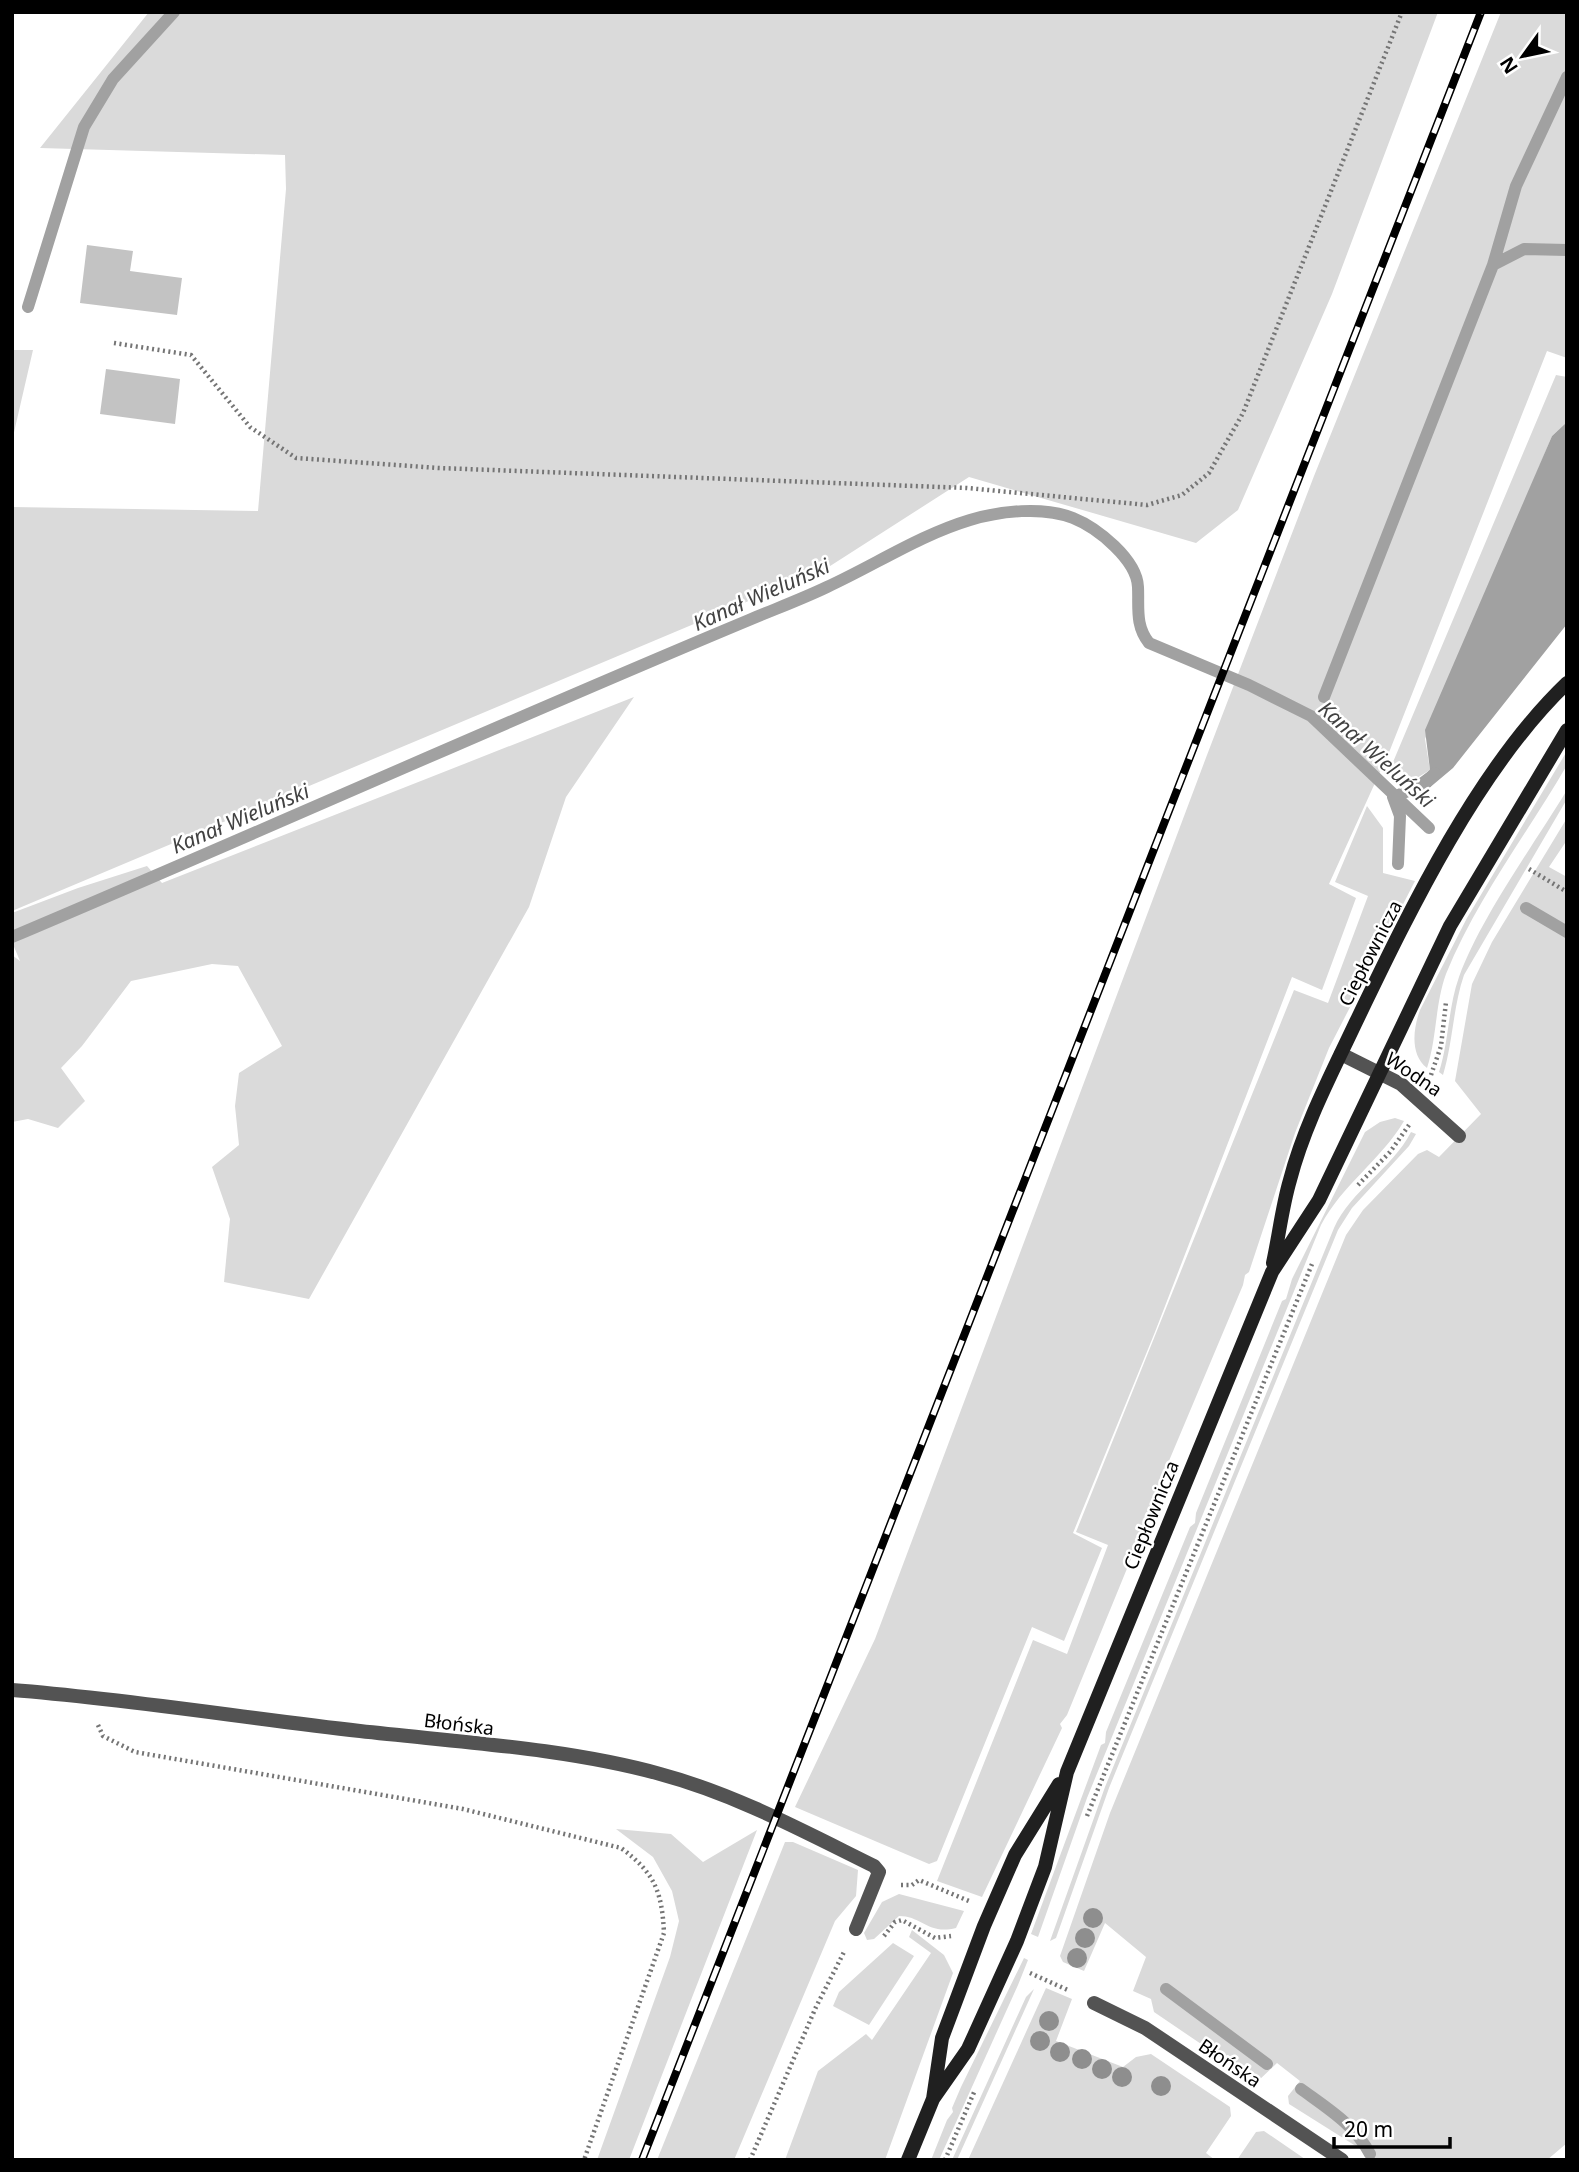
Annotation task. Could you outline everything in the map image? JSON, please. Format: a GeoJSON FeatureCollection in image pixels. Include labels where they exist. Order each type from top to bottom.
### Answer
{"type":"FeatureCollection","features":[{"type":"Feature","properties":{"kind":"main road","name":"Ciepłownicza"},"geometry":{"type":"LineString","coordinates":[[1272,1272],[1289,1181],[1315,1110],[1418,900],[1495,769],[1567,683]]}},
{"type":"Feature","properties":{"kind":"main road","name":"Ciepłownicza"},"geometry":{"type":"LineString","coordinates":[[908,2160],[933,2099],[968,2049],[1017,1941],[1045,1867],[1067,1772],[1272,1272],[1319,1200],[1450,926],[1567,730]]}},
{"type":"Feature","properties":{"kind":"main road","name":"Ciepłownicza"},"geometry":{"type":"LineString","coordinates":[[933,2099],[942,2038],[997,1893],[1015,1855],[1067,1772]]}},
{"type":"Feature","properties":{"kind":"street","name":"Wodna"},"geometry":{"type":"LineString","coordinates":[[1341,1054],[1379,1072],[1420,1098],[1459,1136]]}},
{"type":"Feature","properties":{"kind":"street","name":"Błońska"},"geometry":{"type":"LineString","coordinates":[[12,1690],[81,1695],[635,1768],[689,1783],[776,1818],[874,1866],[879,1872]]}},
{"type":"Feature","properties":{"kind":"street"},"geometry":{"type":"LineString","coordinates":[[856,1929],[879,1872]]}},
{"type":"Feature","properties":{"kind":"street","name":"Błońska"},"geometry":{"type":"LineString","coordinates":[[1094,2003],[1145,2028],[1342,2160]]}},
{"type":"Feature","properties":{"kind":"path"},"geometry":{"type":"LineString","coordinates":[[114,343],[191,355],[250,427],[296,458],[439,468],[967,488],[1147,505],[1182,495],[1209,473],[1243,413],[1402,12]]}},
{"type":"Feature","properties":{"kind":"path"},"geometry":{"type":"LineString","coordinates":[[1529,870],[1567,892]]}},
{"type":"Feature","properties":{"kind":"path"},"geometry":{"type":"LineString","coordinates":[[1430,1078],[1441,1046],[1447,996]]}},
{"type":"Feature","properties":{"kind":"path"},"geometry":{"type":"LineString","coordinates":[[1356,1187],[1390,1153],[1412,1119]]}},
{"type":"Feature","properties":{"kind":"path"},"geometry":{"type":"LineString","coordinates":[[1084,1825],[1312,1262]]}},
{"type":"Feature","properties":{"kind":"path"},"geometry":{"type":"LineString","coordinates":[[81,1695],[103,1736],[135,1752],[463,1809],[621,1849],[636,1859],[651,1875],[663,1903],[664,1933],[584,2160]]}},
{"type":"Feature","properties":{"kind":"path"},"geometry":{"type":"LineString","coordinates":[[879,1872],[903,1886],[912,1885],[919,1880],[971,1902]]}},
{"type":"Feature","properties":{"kind":"path"},"geometry":{"type":"LineString","coordinates":[[882,1939],[895,1923],[902,1920],[943,1939],[955,1935],[959,1929]]}},
{"type":"Feature","properties":{"kind":"path"},"geometry":{"type":"LineString","coordinates":[[750,2160],[816,2007],[856,1929]]}},
{"type":"Feature","properties":{"kind":"path"},"geometry":{"type":"LineString","coordinates":[[844,1952],[851,1955]]}},
{"type":"Feature","properties":{"kind":"path"},"geometry":{"type":"LineString","coordinates":[[1024,1985],[1034,1962]]}},
{"type":"Feature","properties":{"kind":"path"},"geometry":{"type":"LineString","coordinates":[[1030,1973],[1094,2003]]}},
{"type":"Feature","properties":{"kind":"path"},"geometry":{"type":"LineString","coordinates":[[945,2160],[980,2080]]}},
{"type":"Feature","properties":{"kind":"shaded area"},"geometry":{"type":"Polygon","coordinates":[[[149,12],[1438,12],[1332,294],[1238,510],[1196,543],[969,477],[827,568],[12,911],[12,507],[258,511],[286,189],[285,155],[40,148],[149,12]]]}},
{"type":"Feature","properties":{"kind":"shaded area"},"geometry":{"type":"Polygon","coordinates":[[[1501,12],[1567,12],[1567,358],[1547,351],[1390,750],[1329,884],[1356,898],[1322,990],[1292,977],[1155,1332],[1073,1533],[1102,1548],[1064,1641],[1032,1627],[937,1861],[929,1864],[795,1807],[875,1639],[1314,476],[1501,12]]]}},
{"type":"Feature","properties":{"kind":"shaded area"},"geometry":{"type":"Polygon","coordinates":[[[12,350],[33,350],[12,441],[12,350]]]}},
{"type":"Feature","properties":{"kind":"shaded area"},"geometry":{"type":"Polygon","coordinates":[[[1556,375],[1567,377],[1567,422],[1552,436],[1425,739],[1430,770],[1407,784],[1388,774],[1556,375]]]}},
{"type":"Feature","properties":{"kind":"shaded area"},"geometry":{"type":"Polygon","coordinates":[[[1567,422],[1567,624],[1453,768],[1428,789],[1418,779],[1430,770],[1425,730],[1552,436],[1567,422]]]}},
{"type":"Feature","properties":{"kind":"shaded area"},"geometry":{"type":"Polygon","coordinates":[[[634,697],[566,797],[529,907],[309,1299],[224,1282],[230,1219],[212,1167],[239,1145],[235,1106],[239,1073],[282,1046],[238,966],[212,964],[131,981],[82,1046],[61,1068],[85,1101],[58,1128],[28,1119],[12,1122],[12,955],[20,961],[12,942],[12,913],[147,866],[162,883],[634,697]]]}},
{"type":"Feature","properties":{"kind":"shaded area"},"geometry":{"type":"Polygon","coordinates":[[[1567,751],[1567,765],[1487,894],[1446,974],[1427,1068],[1418,1056],[1414,1041],[1420,1010],[1467,918],[1567,751]]]}},
{"type":"Feature","properties":{"kind":"shaded area"},"geometry":{"type":"Polygon","coordinates":[[[1567,790],[1567,799],[1464,975],[1443,1075],[1439,1072],[1453,1001],[1469,954],[1494,906],[1567,790]]]}},
{"type":"Feature","properties":{"kind":"shaded area"},"geometry":{"type":"Polygon","coordinates":[[[1367,806],[1383,828],[1383,873],[1415,881],[1329,1048],[1295,1133],[1249,1272],[1245,1275],[1150,1506],[1151,1510],[1067,1715],[1060,1724],[1062,1728],[982,1897],[937,1881],[1033,1640],[1067,1654],[1108,1545],[1076,1532],[1294,990],[1328,1003],[1368,896],[1335,882],[1367,806]]]}},
{"type":"Feature","properties":{"kind":"shaded area"},"geometry":{"type":"Polygon","coordinates":[[[1567,818],[1567,840],[1549,867],[1567,877],[1567,2143],[1547,2160],[1378,2160],[1289,2104],[1288,2096],[1300,2081],[1277,2063],[1257,2082],[1154,2012],[1151,1999],[1133,1991],[1146,1957],[1105,1923],[1084,1971],[1063,1962],[1060,1956],[1110,1813],[1346,1235],[1363,1210],[1418,1154],[1427,1150],[1439,1157],[1481,1114],[1455,1081],[1472,984],[1492,942],[1567,818]]]}},
{"type":"Feature","properties":{"kind":"shaded area"},"geometry":{"type":"Polygon","coordinates":[[[1395,1118],[1404,1121],[1395,1135],[1340,1197],[1321,1225],[1087,1798],[1038,1937],[1031,1934],[1101,1745],[1105,1743],[1106,1732],[1190,1527],[1195,1523],[1196,1513],[1282,1301],[1286,1299],[1292,1279],[1365,1132],[1380,1122],[1395,1118]]]}},
{"type":"Feature","properties":{"kind":"shaded area"},"geometry":{"type":"Polygon","coordinates":[[[1411,1132],[1416,1134],[1409,1146],[1352,1208],[1338,1230],[1109,1788],[1056,1938],[1050,1941],[1105,1787],[1334,1228],[1341,1214],[1393,1157],[1411,1132]]]}},
{"type":"Feature","properties":{"kind":"shaded area"},"geometry":{"type":"Polygon","coordinates":[[[616,1829],[671,1834],[703,1862],[757,1830],[629,2160],[597,2160],[670,1957],[679,1921],[672,1891],[653,1857],[616,1829]]]}},
{"type":"Feature","properties":{"kind":"shaded area"},"geometry":{"type":"Polygon","coordinates":[[[785,1842],[793,1842],[858,1870],[856,1896],[835,1921],[734,2160],[657,2160],[785,1842]]]}},
{"type":"Feature","properties":{"kind":"shaded area"},"geometry":{"type":"Polygon","coordinates":[[[899,1894],[964,1911],[956,1928],[939,1929],[899,1916],[874,1939],[867,1940],[864,1933],[882,1902],[899,1894]]]}},
{"type":"Feature","properties":{"kind":"shaded area"},"geometry":{"type":"Polygon","coordinates":[[[912,1930],[944,1955],[953,1973],[885,2160],[785,2160],[818,2071],[866,2034],[872,2040],[931,1953],[909,1937],[912,1930]]]}},
{"type":"Feature","properties":{"kind":"shaded area"},"geometry":{"type":"Polygon","coordinates":[[[893,1943],[914,1956],[869,2025],[833,2006],[839,1992],[893,1943]]]}},
{"type":"Feature","properties":{"kind":"shaded area"},"geometry":{"type":"Polygon","coordinates":[[[1024,1958],[1028,1960],[1018,1985],[939,2160],[931,2160],[947,2120],[953,2112],[952,2108],[961,2087],[1024,1958]]]}},
{"type":"Feature","properties":{"kind":"shaded area"},"geometry":{"type":"Polygon","coordinates":[[[1046,1988],[1072,1999],[1056,2041],[1123,2067],[1136,2057],[1151,2054],[1230,2107],[1231,2116],[1206,2153],[1215,2160],[968,2160],[1046,1988]]]}},
{"type":"Feature","properties":{"kind":"shaded area"},"geometry":{"type":"Polygon","coordinates":[[[1034,1989],[957,2160],[952,2160],[1026,1997],[1034,1989]]]}},
{"type":"Feature","properties":{"kind":"shaded area"},"geometry":{"type":"Polygon","coordinates":[[[1264,2131],[1306,2160],[1237,2160],[1256,2132],[1264,2131]]]}},
{"type":"Feature","properties":{"kind":"building"},"geometry":{"type":"Polygon","coordinates":[[[87,245],[133,251],[130,271],[182,278],[177,315],[80,303],[87,245]]]}},
{"type":"Feature","properties":{"kind":"building"},"geometry":{"type":"Polygon","coordinates":[[[106,369],[180,379],[175,424],[100,414],[106,369]]]}},
{"type":"Feature","properties":{"kind":"waterway"},"geometry":{"type":"LineString","coordinates":[[28,307],[84,127],[113,79],[174,12]]}},
{"type":"Feature","properties":{"kind":"waterway"},"geometry":{"type":"LineString","coordinates":[[1493,265],[1516,186],[1567,77]]}},
{"type":"Feature","properties":{"kind":"waterway"},"geometry":{"type":"LineString","coordinates":[[1324,697],[1493,265],[1524,249],[1567,250]]}},
{"type":"Feature","properties":{"kind":"waterway","name":"Kanał Wieluński"},"geometry":{"type":"LineString","coordinates":[[12,937],[564,698],[808,596],[951,526],[1008,512],[1061,514],[1094,529],[1114,546],[1131,566],[1138,587],[1140,623],[1149,643],[1249,685],[1311,716],[1429,828]]}},
{"type":"Feature","properties":{"kind":"waterway"},"geometry":{"type":"LineString","coordinates":[[1398,864],[1400,816],[1393,797],[1424,785],[1435,773]]}},
{"type":"Feature","properties":{"kind":"waterway","name":"Kanał Wieluński"},"geometry":{"type":"LineString","coordinates":[[1526,908],[1567,932]]}},
{"type":"Feature","properties":{"kind":"waterway"},"geometry":{"type":"LineString","coordinates":[[1166,1989],[1267,2064]]}},
{"type":"Feature","properties":{"kind":"waterway"},"geometry":{"type":"LineString","coordinates":[[1301,2089],[1357,2134],[1370,2154]]}},
{"type":"Feature","properties":{"kind":"railway"},"geometry":{"type":"LineString","coordinates":[[642,2160],[1481,12]]}}]}
